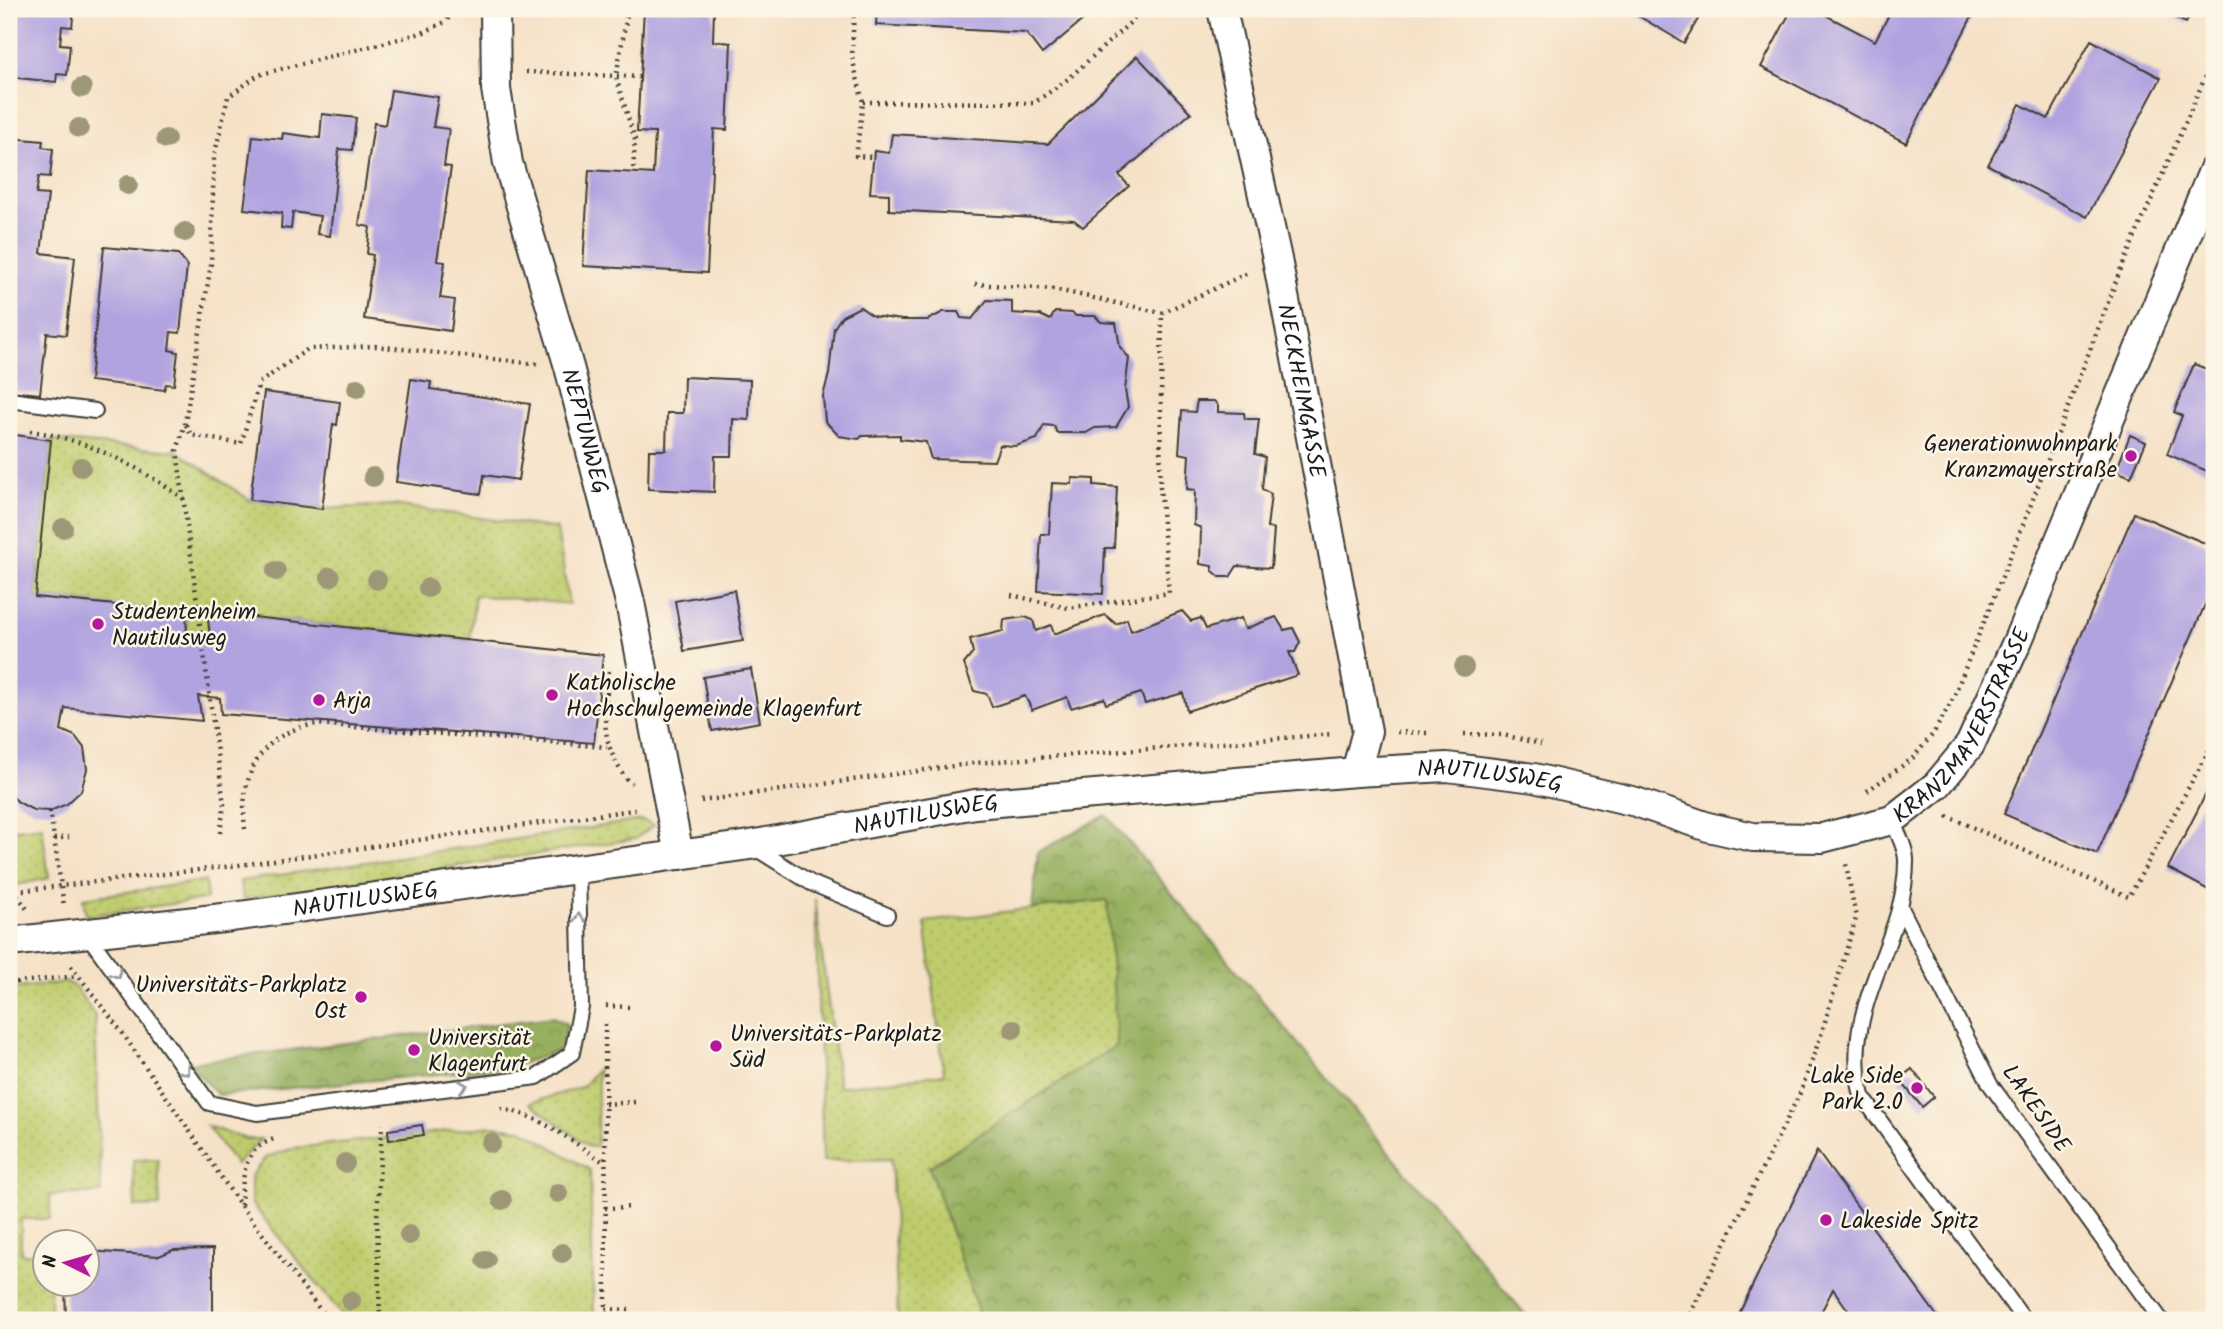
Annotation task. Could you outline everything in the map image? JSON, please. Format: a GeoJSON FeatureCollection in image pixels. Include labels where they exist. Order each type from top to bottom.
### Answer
{"type":"FeatureCollection","features":[{"type":"Feature","properties":{"kind":"street","name":"NEPTUNWEG"},"geometry":{"type":"LineString","coordinates":[[495,9],[495,70],[508,163],[569,367],[630,602],[679,855]]}},
{"type":"Feature","properties":{"kind":"street","name":"NECKHEIMGASSE"},"geometry":{"type":"LineString","coordinates":[[1222,9],[1277,259],[1367,732],[1356,772]]}},
{"type":"Feature","properties":{"kind":"street","name":"KRANZMAYERSTRASSE"},"geometry":{"type":"LineString","coordinates":[[1840,835],[1892,820],[1937,785],[1969,745],[2018,640],[2214,169]]}},
{"type":"Feature","properties":{"kind":"street","name":"NAUTILUSWEG"},"geometry":{"type":"LineString","coordinates":[[9,942],[87,934],[750,845],[975,804],[1356,772],[1447,767],[1521,776],[1636,802],[1707,827],[1753,837],[1822,838],[1840,835]]}},
{"type":"Feature","properties":{"kind":"lane"},"geometry":{"type":"LineString","coordinates":[[9,401],[95,411]]}},
{"type":"Feature","properties":{"kind":"lane"},"geometry":{"type":"LineString","coordinates":[[1892,820],[1906,858],[1900,906],[1871,982],[1859,1035],[1855,1070],[1861,1096],[2024,1320]]}},
{"type":"Feature","properties":{"kind":"lane"},"geometry":{"type":"LineString","coordinates":[[750,845],[811,883],[887,915]]}},
{"type":"Feature","properties":{"kind":"lane"},"geometry":{"type":"LineString","coordinates":[[87,934],[209,1103],[257,1113],[537,1077],[572,1053],[581,1007],[578,869]]}},
{"type":"Feature","properties":{"kind":"lane","name":"LAKESIDE"},"geometry":{"type":"LineString","coordinates":[[1900,906],[1990,1084],[2161,1320]]}},
{"type":"Feature","properties":{"kind":"path"},"geometry":{"type":"LineString","coordinates":[[219,833],[224,805],[177,452],[185,423],[211,264],[214,157],[228,97],[258,75],[422,33],[447,22],[452,9]]}},
{"type":"Feature","properties":{"kind":"path"},"geometry":{"type":"LineString","coordinates":[[628,9],[616,77],[635,140],[633,173]]}},
{"type":"Feature","properties":{"kind":"path"},"geometry":{"type":"LineString","coordinates":[[854,9],[852,57],[863,102],[856,156],[873,157]]}},
{"type":"Feature","properties":{"kind":"path"},"geometry":{"type":"LineString","coordinates":[[863,102],[1034,103],[1068,79],[1145,9]]}},
{"type":"Feature","properties":{"kind":"path"},"geometry":{"type":"LineString","coordinates":[[1933,734],[1951,701],[2025,520],[2120,271],[2214,57]]}},
{"type":"Feature","properties":{"kind":"path"},"geometry":{"type":"LineString","coordinates":[[495,70],[640,77]]}},
{"type":"Feature","properties":{"kind":"path"},"geometry":{"type":"LineString","coordinates":[[975,284],[1053,289],[1162,313],[1277,259]]}},
{"type":"Feature","properties":{"kind":"path"},"geometry":{"type":"LineString","coordinates":[[1011,595],[1068,608],[1170,593],[1160,487],[1162,313]]}},
{"type":"Feature","properties":{"kind":"path"},"geometry":{"type":"LineString","coordinates":[[185,423],[191,435],[241,444],[259,383],[308,349],[375,346],[569,367]]}},
{"type":"Feature","properties":{"kind":"path"},"geometry":{"type":"LineString","coordinates":[[20,430],[64,436],[147,472],[184,499]]}},
{"type":"Feature","properties":{"kind":"path"},"geometry":{"type":"LineString","coordinates":[[245,829],[242,804],[250,773],[262,752],[278,738],[299,727],[317,724],[607,747]]}},
{"type":"Feature","properties":{"kind":"path"},"geometry":{"type":"LineString","coordinates":[[1947,816],[2129,897],[2214,741]]}},
{"type":"Feature","properties":{"kind":"path"},"geometry":{"type":"LineString","coordinates":[[9,892],[225,867],[669,805]]}},
{"type":"Feature","properties":{"kind":"path"},"geometry":{"type":"LineString","coordinates":[[50,811],[60,886]]}},
{"type":"Feature","properties":{"kind":"path"},"geometry":{"type":"LineString","coordinates":[[1687,1320],[1801,1091],[1821,1035],[1856,918],[1840,835]]}},
{"type":"Feature","properties":{"kind":"path"},"geometry":{"type":"LineString","coordinates":[[54,839],[69,837]]}},
{"type":"Feature","properties":{"kind":"path"},"geometry":{"type":"LineString","coordinates":[[9,984],[79,976],[240,1206],[328,1320]]}},
{"type":"Feature","properties":{"kind":"path"},"geometry":{"type":"LineString","coordinates":[[606,993],[606,1320]]}},
{"type":"Feature","properties":{"kind":"path"},"geometry":{"type":"LineString","coordinates":[[606,1006],[629,1007]]}},
{"type":"Feature","properties":{"kind":"path"},"geometry":{"type":"LineString","coordinates":[[605,1104],[635,1102]]}},
{"type":"Feature","properties":{"kind":"path"},"geometry":{"type":"LineString","coordinates":[[497,1108],[518,1111],[538,1120],[605,1163]]}},
{"type":"Feature","properties":{"kind":"path"},"geometry":{"type":"LineString","coordinates":[[368,1125],[395,1122]]}},
{"type":"Feature","properties":{"kind":"path"},"geometry":{"type":"LineString","coordinates":[[380,1320],[377,1220],[382,1125]]}},
{"type":"Feature","properties":{"kind":"path"},"geometry":{"type":"LineString","coordinates":[[240,1206],[243,1172],[249,1159],[261,1142],[287,1136]]}},
{"type":"Feature","properties":{"kind":"path"},"geometry":{"type":"LineString","coordinates":[[605,1208],[633,1207]]}},
{"type":"Feature","properties":{"kind":"path"},"geometry":{"type":"LineString","coordinates":[[606,1309],[630,1310]]}},
{"type":"Feature","properties":{"kind":"green space"},"geometry":{"type":"Polygon","coordinates":[[[51,440],[177,451],[250,500],[322,509],[393,505],[557,529],[569,604],[475,595],[470,640],[208,612],[210,636],[187,635],[186,613],[35,597],[51,440]]]}},
{"type":"Feature","properties":{"kind":"green space"},"geometry":{"type":"Polygon","coordinates":[[[1106,815],[1530,1320],[981,1320],[929,1167],[1117,1045],[1107,900],[1032,909],[1038,852],[1106,815]]]}},
{"type":"Feature","properties":{"kind":"green space"},"geometry":{"type":"Polygon","coordinates":[[[642,820],[654,825],[635,839],[243,899],[240,881],[642,820]]]}},
{"type":"Feature","properties":{"kind":"green space"},"geometry":{"type":"Polygon","coordinates":[[[42,826],[49,878],[17,885],[9,871],[9,830],[42,826]]]}},
{"type":"Feature","properties":{"kind":"green space"},"geometry":{"type":"Polygon","coordinates":[[[205,881],[207,899],[86,916],[83,898],[205,881]]]}},
{"type":"Feature","properties":{"kind":"green space"},"geometry":{"type":"Polygon","coordinates":[[[815,899],[839,1087],[944,1074],[925,922],[1107,899],[1118,1045],[929,1167],[981,1320],[898,1320],[891,1159],[823,1161],[815,899]]]}},
{"type":"Feature","properties":{"kind":"green space"},"geometry":{"type":"Polygon","coordinates":[[[67,982],[76,988],[95,1016],[101,1193],[50,1195],[50,1219],[21,1219],[21,1254],[32,1254],[32,1298],[50,1298],[50,1320],[9,1320],[9,989],[67,982]]]}},
{"type":"Feature","properties":{"kind":"green space"},"geometry":{"type":"Polygon","coordinates":[[[552,1017],[567,1024],[563,1049],[511,1067],[218,1095],[188,1063],[552,1017]]]}},
{"type":"Feature","properties":{"kind":"green space"},"geometry":{"type":"Polygon","coordinates":[[[598,1069],[597,1146],[589,1147],[530,1103],[582,1087],[598,1069]]]}},
{"type":"Feature","properties":{"kind":"green space"},"geometry":{"type":"Polygon","coordinates":[[[207,1126],[246,1139],[261,1139],[236,1165],[207,1126]]]}},
{"type":"Feature","properties":{"kind":"green space"},"geometry":{"type":"Polygon","coordinates":[[[493,1126],[522,1129],[590,1170],[594,1320],[346,1320],[251,1203],[251,1176],[266,1157],[294,1148],[493,1126]]]}},
{"type":"Feature","properties":{"kind":"green space"},"geometry":{"type":"Polygon","coordinates":[[[158,1159],[160,1206],[135,1207],[133,1160],[158,1159]]]}},
{"type":"Feature","properties":{"kind":"building"},"geometry":{"type":"Polygon","coordinates":[[[9,9],[74,9],[72,27],[62,26],[60,44],[70,45],[67,75],[57,74],[56,82],[9,77],[9,9]]]}},
{"type":"Feature","properties":{"kind":"building"},"geometry":{"type":"Polygon","coordinates":[[[644,9],[714,9],[713,41],[731,43],[727,130],[714,129],[707,273],[583,266],[589,170],[653,174],[655,133],[637,132],[644,9]]]}},
{"type":"Feature","properties":{"kind":"building"},"geometry":{"type":"Polygon","coordinates":[[[877,9],[1096,9],[1042,54],[1026,33],[876,25],[877,9]]]}},
{"type":"Feature","properties":{"kind":"building"},"geometry":{"type":"Polygon","coordinates":[[[1627,9],[1704,9],[1684,43],[1627,9]]]}},
{"type":"Feature","properties":{"kind":"building"},"geometry":{"type":"Polygon","coordinates":[[[1792,9],[1814,9],[1875,41],[1892,9],[1976,9],[1906,143],[1761,67],[1792,9]]]}},
{"type":"Feature","properties":{"kind":"building"},"geometry":{"type":"Polygon","coordinates":[[[2157,9],[2194,9],[2186,23],[2157,9]]]}},
{"type":"Feature","properties":{"kind":"building"},"geometry":{"type":"Polygon","coordinates":[[[2091,40],[2161,78],[2087,217],[1988,165],[2020,104],[2048,119],[2091,40]]]}},
{"type":"Feature","properties":{"kind":"building"},"geometry":{"type":"Polygon","coordinates":[[[1137,56],[1191,113],[1119,175],[1129,186],[1083,227],[1074,220],[889,210],[889,194],[870,193],[874,151],[889,153],[892,134],[1048,144],[1137,56]]]}},
{"type":"Feature","properties":{"kind":"building"},"geometry":{"type":"Polygon","coordinates":[[[391,90],[438,97],[433,127],[449,129],[444,166],[451,167],[437,261],[445,262],[440,298],[455,300],[451,331],[364,319],[373,255],[367,254],[370,227],[359,225],[374,123],[385,125],[391,90]]]}},
{"type":"Feature","properties":{"kind":"building"},"geometry":{"type":"Polygon","coordinates":[[[322,114],[356,118],[352,150],[339,149],[330,236],[317,234],[320,216],[293,212],[291,229],[281,228],[282,213],[244,209],[253,136],[282,139],[283,133],[320,138],[322,114]]]}},
{"type":"Feature","properties":{"kind":"building"},"geometry":{"type":"Polygon","coordinates":[[[9,138],[43,141],[42,147],[53,149],[50,177],[39,176],[36,194],[48,195],[41,253],[75,257],[66,335],[47,333],[40,394],[9,391],[9,138]]]}},
{"type":"Feature","properties":{"kind":"building"},"geometry":{"type":"Polygon","coordinates":[[[104,247],[178,254],[187,266],[180,333],[171,332],[169,350],[178,352],[174,385],[166,384],[164,390],[90,381],[104,247]]]}},
{"type":"Feature","properties":{"kind":"building"},"geometry":{"type":"Polygon","coordinates":[[[987,300],[1012,301],[1012,313],[1040,315],[1050,320],[1055,312],[1095,316],[1101,322],[1116,323],[1120,347],[1129,358],[1125,390],[1128,407],[1116,427],[1095,428],[1086,433],[1057,433],[1054,426],[1044,425],[1037,439],[1016,446],[1000,445],[994,461],[931,459],[926,442],[900,439],[900,435],[862,436],[859,439],[839,436],[825,421],[823,396],[829,374],[834,328],[842,316],[860,307],[873,316],[902,320],[928,320],[943,312],[958,312],[961,318],[972,319],[987,300]]]}},
{"type":"Feature","properties":{"kind":"building"},"geometry":{"type":"Polygon","coordinates":[[[2194,364],[2214,372],[2214,474],[2167,454],[2182,416],[2174,412],[2194,364]]]}},
{"type":"Feature","properties":{"kind":"building"},"geometry":{"type":"Polygon","coordinates":[[[684,377],[750,380],[749,420],[733,419],[732,456],[715,456],[714,492],[648,489],[649,450],[666,450],[667,413],[683,413],[684,377]]]}},
{"type":"Feature","properties":{"kind":"building"},"geometry":{"type":"Polygon","coordinates":[[[411,379],[431,382],[430,389],[530,404],[518,480],[484,475],[481,494],[396,482],[411,379]]]}},
{"type":"Feature","properties":{"kind":"building"},"geometry":{"type":"Polygon","coordinates":[[[264,392],[340,402],[337,425],[333,424],[322,509],[250,500],[264,392]]]}},
{"type":"Feature","properties":{"kind":"building"},"geometry":{"type":"Polygon","coordinates":[[[1197,401],[1214,401],[1218,412],[1244,413],[1245,419],[1259,419],[1255,454],[1265,457],[1262,489],[1271,494],[1267,528],[1274,529],[1271,568],[1237,566],[1230,577],[1220,577],[1212,570],[1212,566],[1200,564],[1201,528],[1194,525],[1195,490],[1187,489],[1189,455],[1179,453],[1182,411],[1195,412],[1197,401]]]}},
{"type":"Feature","properties":{"kind":"building","name":"Studentenheim Nautilusweg"},"geometry":{"type":"Polygon","coordinates":[[[9,434],[51,440],[35,597],[186,612],[187,635],[210,636],[207,612],[603,655],[594,743],[221,714],[220,698],[198,696],[202,721],[65,708],[61,730],[75,736],[84,748],[87,769],[81,791],[67,804],[50,811],[33,810],[18,802],[9,793],[9,434]]]}},
{"type":"Feature","properties":{"kind":"building","name":"Generationwohnpark Kranzmayerstraße"},"geometry":{"type":"Polygon","coordinates":[[[2130,435],[2146,442],[2131,477],[2116,471],[2130,435]]]}},
{"type":"Feature","properties":{"kind":"building"},"geometry":{"type":"Polygon","coordinates":[[[1072,478],[1094,479],[1094,485],[1117,487],[1114,548],[1105,548],[1103,594],[1038,591],[1041,534],[1049,534],[1052,483],[1072,484],[1072,478]]]}},
{"type":"Feature","properties":{"kind":"building"},"geometry":{"type":"Polygon","coordinates":[[[2134,513],[2214,547],[2214,584],[2097,854],[2004,814],[2134,513]]]}},
{"type":"Feature","properties":{"kind":"building"},"geometry":{"type":"Polygon","coordinates":[[[734,590],[743,641],[684,651],[675,601],[734,590]]]}},
{"type":"Feature","properties":{"kind":"building"},"geometry":{"type":"Polygon","coordinates":[[[1182,611],[1191,621],[1201,618],[1206,629],[1241,618],[1245,629],[1276,617],[1284,630],[1293,628],[1300,642],[1295,652],[1289,652],[1298,675],[1187,711],[1183,693],[1145,704],[1141,693],[1106,704],[1104,698],[1071,708],[1067,697],[1032,710],[1025,696],[992,707],[987,694],[974,691],[964,664],[973,653],[970,639],[1003,631],[1004,620],[1025,617],[1033,620],[1036,631],[1051,625],[1054,634],[1105,615],[1116,624],[1127,619],[1131,631],[1182,611]]]}},
{"type":"Feature","properties":{"kind":"building"},"geometry":{"type":"Polygon","coordinates":[[[751,669],[760,722],[712,731],[703,677],[751,669]]]}},
{"type":"Feature","properties":{"kind":"building"},"geometry":{"type":"Polygon","coordinates":[[[2214,778],[2214,893],[2168,868],[2214,778]]]}},
{"type":"Feature","properties":{"kind":"building","name":"Lake Side Park 2.0"},"geometry":{"type":"Polygon","coordinates":[[[1912,1069],[1934,1097],[1922,1107],[1899,1079],[1912,1069]]]}},
{"type":"Feature","properties":{"kind":"building"},"geometry":{"type":"Polygon","coordinates":[[[422,1125],[424,1135],[389,1140],[388,1130],[422,1125]]]}},
{"type":"Feature","properties":{"kind":"building","name":"Lakeside Spitz"},"geometry":{"type":"Polygon","coordinates":[[[1817,1151],[1940,1320],[1855,1320],[1833,1289],[1817,1320],[1736,1320],[1817,1151]]]}},
{"type":"Feature","properties":{"kind":"building"},"geometry":{"type":"Polygon","coordinates":[[[213,1249],[213,1320],[66,1320],[65,1298],[102,1298],[102,1252],[159,1256],[173,1250],[213,1249]]]}},
{"type":"Feature","properties":{"kind":"place","name":"Generationwohnpark Kranzmayerstraße"},"geometry":{"type":"Point","coordinates":[2131,456]}},
{"type":"Feature","properties":{"kind":"place","name":"Studentenheim Nautilusweg"},"geometry":{"type":"Point","coordinates":[98,624]}},
{"type":"Feature","properties":{"kind":"place","name":"Katholische Hochschulgemeinde Klagenfurt"},"geometry":{"type":"Point","coordinates":[552,695]}},
{"type":"Feature","properties":{"kind":"place","name":"Arja"},"geometry":{"type":"Point","coordinates":[319,700]}},
{"type":"Feature","properties":{"kind":"place","name":"Universitäts-Parkplatz Ost"},"geometry":{"type":"Point","coordinates":[361,997]}},
{"type":"Feature","properties":{"kind":"place","name":"Universitäts-Parkplatz Süd"},"geometry":{"type":"Point","coordinates":[716,1046]}},
{"type":"Feature","properties":{"kind":"place","name":"Universität Klagenfurt"},"geometry":{"type":"Point","coordinates":[414,1050]}},
{"type":"Feature","properties":{"kind":"place","name":"Lake Side Park 2.0"},"geometry":{"type":"Point","coordinates":[1917,1088]}},
{"type":"Feature","properties":{"kind":"place","name":"Lakeside Spitz"},"geometry":{"type":"Point","coordinates":[1826,1220]}}]}
